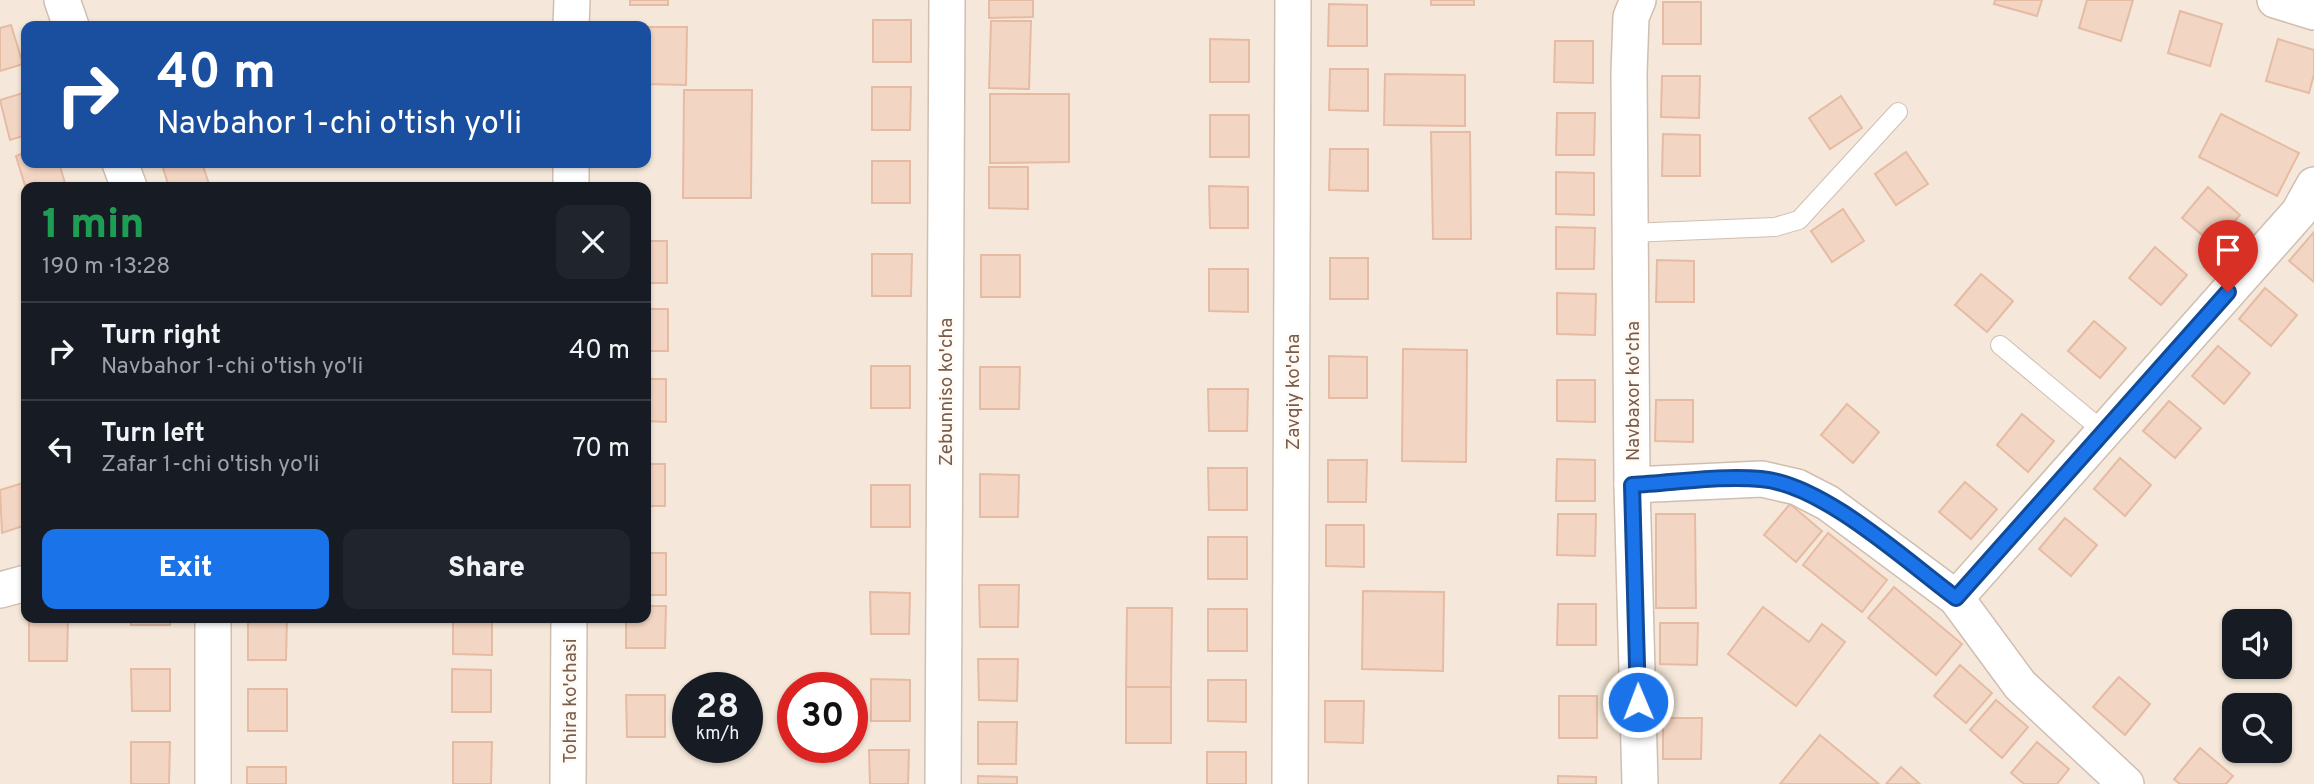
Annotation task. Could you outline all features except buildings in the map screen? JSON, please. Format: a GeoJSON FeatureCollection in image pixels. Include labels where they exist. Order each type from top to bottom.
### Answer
{"type":"FeatureCollection","features":[{"type":"Feature","properties":{"kind":"street"},"geometry":{"type":"LineString","coordinates":[[62,0],[69,21]]}},
{"type":"Feature","properties":{"kind":"street"},"geometry":{"type":"LineString","coordinates":[[571,21],[572,0]]}},
{"type":"Feature","properties":{"kind":"street","name":"Zebunniso ko'cha"},"geometry":{"type":"LineString","coordinates":[[943,784],[947,0]]}},
{"type":"Feature","properties":{"kind":"street","name":"Zavqiy ko'cha"},"geometry":{"type":"LineString","coordinates":[[1290,784],[1293,0]]}},
{"type":"Feature","properties":{"kind":"street","name":"Navbaxor ko'cha"},"geometry":{"type":"LineString","coordinates":[[1638,0],[1631,16],[1629,73],[1632,485],[1640,784]]}},
{"type":"Feature","properties":{"kind":"street"},"geometry":{"type":"LineString","coordinates":[[2275,0],[2314,12]]}},
{"type":"Feature","properties":{"kind":"street"},"geometry":{"type":"LineString","coordinates":[[1956,598],[2300,212],[2314,185]]}},
{"type":"Feature","properties":{"kind":"street"},"geometry":{"type":"LineString","coordinates":[[1632,485],[1762,479],[1797,487],[1828,503],[1956,598],[2020,685],[2126,784]]}},
{"type":"Feature","properties":{"kind":"street"},"geometry":{"type":"LineString","coordinates":[[0,590],[21,584]]}},
{"type":"Feature","properties":{"kind":"street"},"geometry":{"type":"LineString","coordinates":[[213,623],[213,784]]}},
{"type":"Feature","properties":{"kind":"street","name":"Tohira ko'chasi"},"geometry":{"type":"LineString","coordinates":[[568,784],[569,623]]}},
{"type":"Feature","properties":{"kind":"lane"},"geometry":{"type":"LineString","coordinates":[[1630,233],[1775,227],[1799,220],[1898,112]]}},
{"type":"Feature","properties":{"kind":"lane"},"geometry":{"type":"LineString","coordinates":[[2000,345],[2103,431]]}},
{"type":"Feature","properties":{"kind":"shaded area"},"geometry":{"type":"Polygon","coordinates":[[[0,0],[2314,0],[2314,784],[0,784],[0,0]]]}},
{"type":"Feature","properties":{"kind":"route"},"geometry":{"type":"LineString","coordinates":[[1638,702],[1632,485],[1762,479],[1797,487],[1828,503],[1956,598],[2228,292]]}}]}
